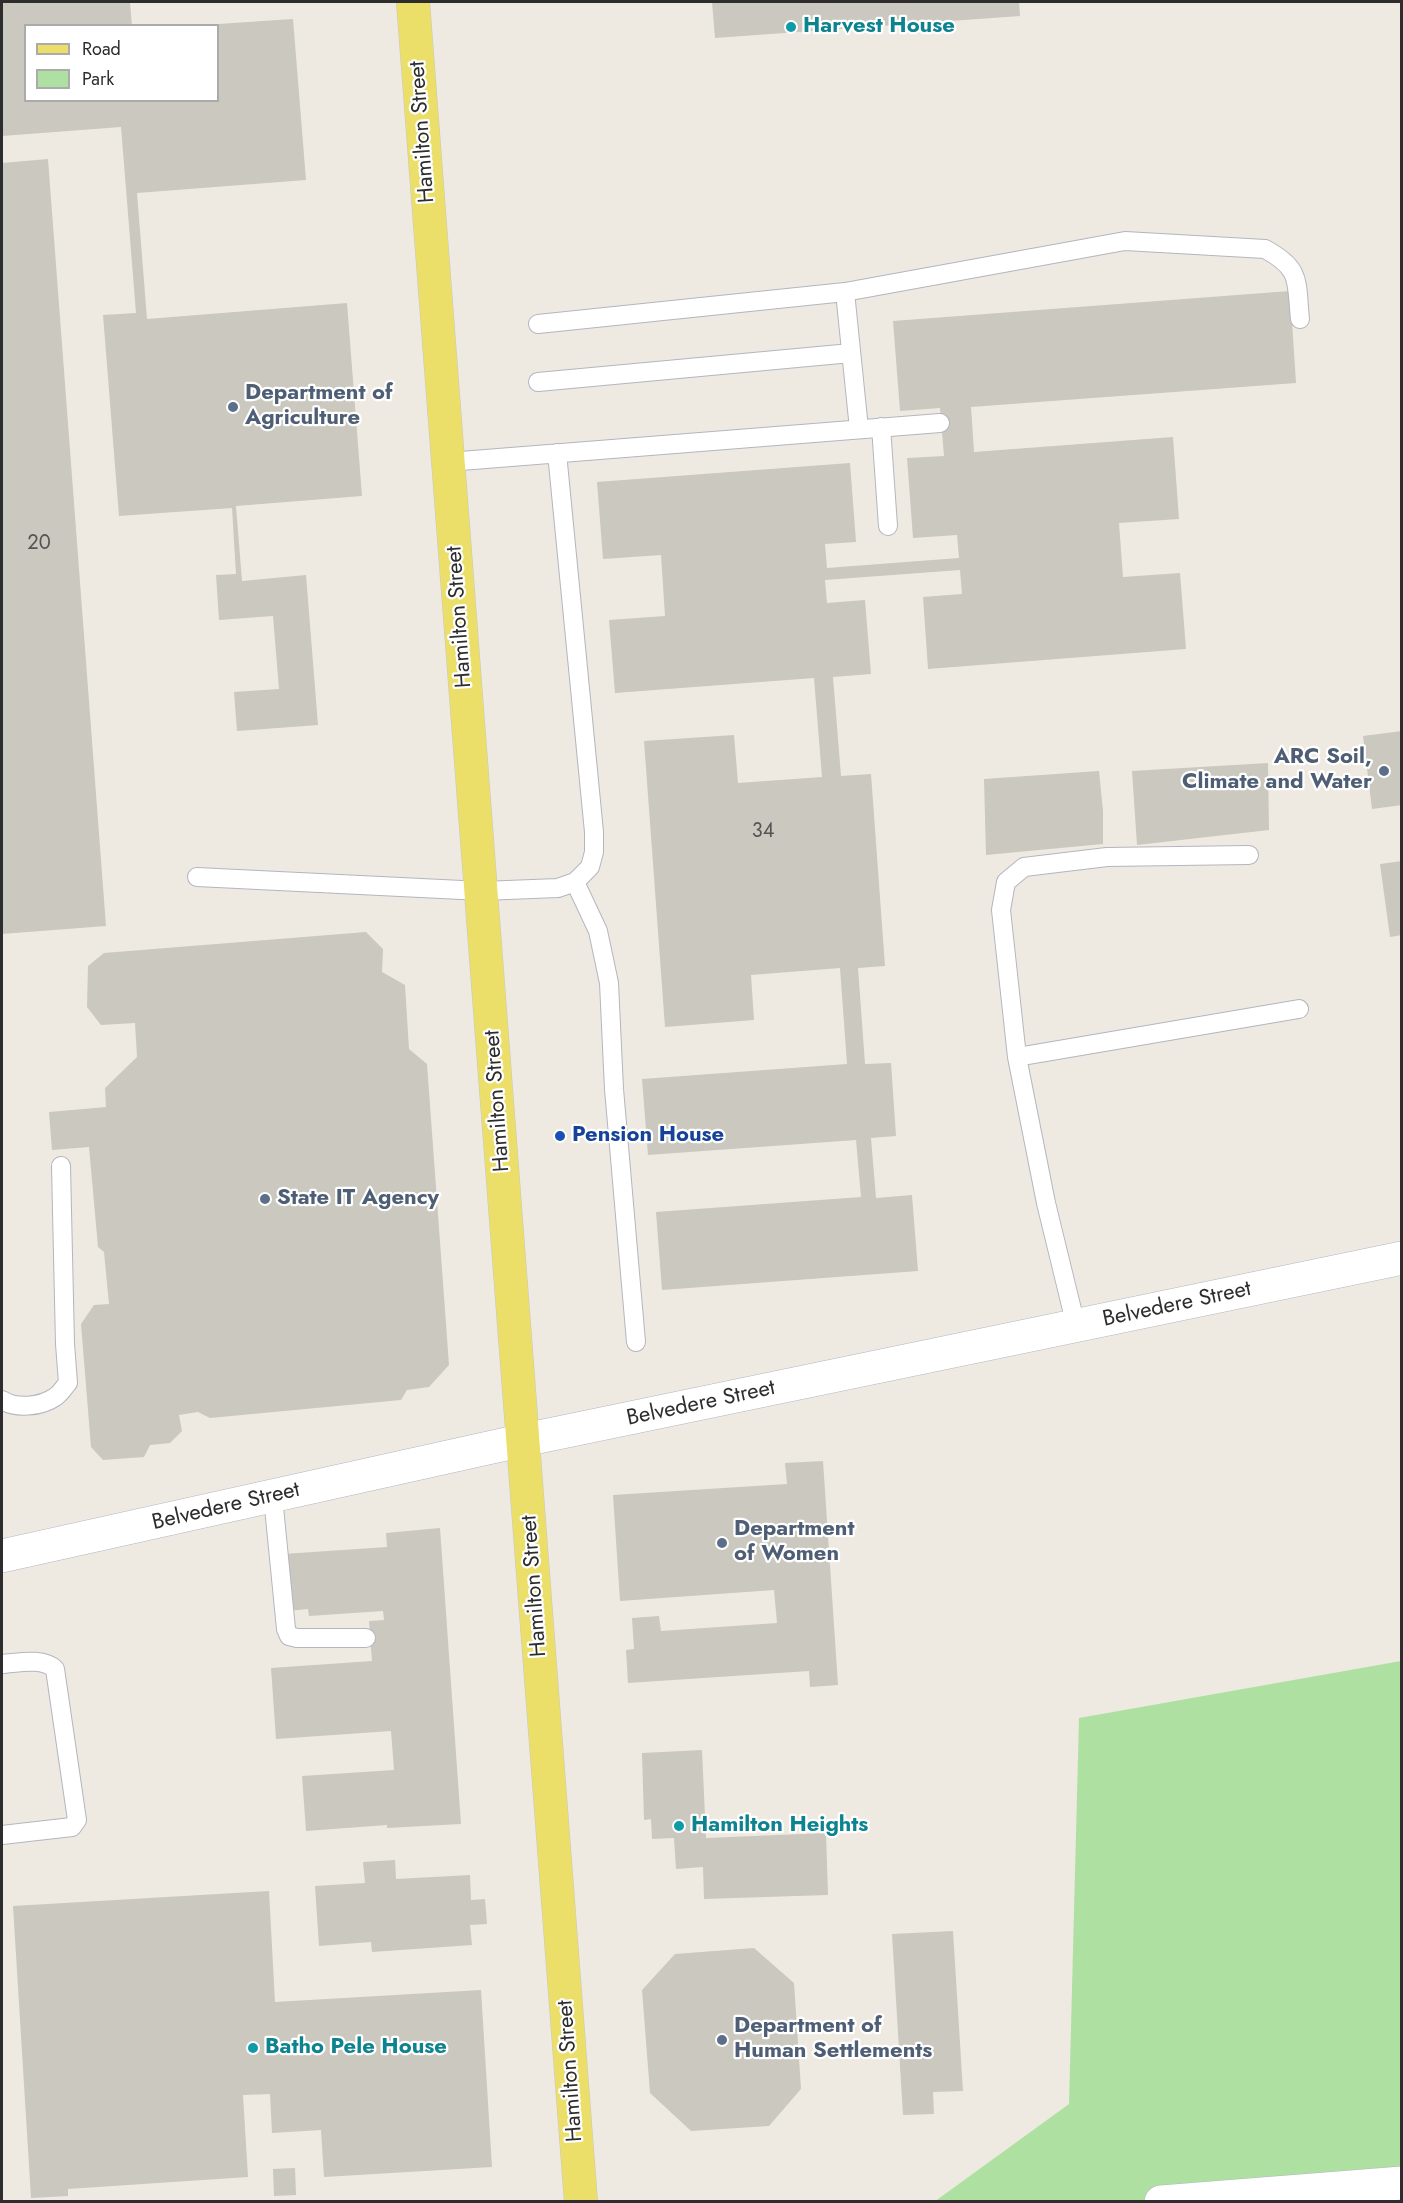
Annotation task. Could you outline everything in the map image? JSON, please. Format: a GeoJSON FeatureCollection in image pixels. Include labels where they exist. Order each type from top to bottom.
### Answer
{"type":"FeatureCollection","features":[{"type":"Feature","properties":{"kind":"main road","name":"Hamilton Street"},"geometry":{"type":"LineString","coordinates":[[413,2],[581,2202]]}},
{"type":"Feature","properties":{"kind":"street","name":"Belvedere Street"},"geometry":{"type":"LineString","coordinates":[[2,1556],[524,1440],[1401,1258]]}},
{"type":"Feature","properties":{"kind":"street"},"geometry":{"type":"LineString","coordinates":[[1161,2202],[1401,2183]]}},
{"type":"Feature","properties":{"kind":"lane"},"geometry":{"type":"LineString","coordinates":[[538,324],[845,292],[1125,241],[1265,249],[1274,253],[1295,273],[1300,319]]}},
{"type":"Feature","properties":{"kind":"lane"},"geometry":{"type":"LineString","coordinates":[[845,292],[860,429]]}},
{"type":"Feature","properties":{"kind":"lane"},"geometry":{"type":"LineString","coordinates":[[538,382],[852,353]]}},
{"type":"Feature","properties":{"kind":"lane"},"geometry":{"type":"LineString","coordinates":[[448,462],[940,423]]}},
{"type":"Feature","properties":{"kind":"lane"},"geometry":{"type":"LineString","coordinates":[[881,427],[888,526]]}},
{"type":"Feature","properties":{"kind":"lane"},"geometry":{"type":"LineString","coordinates":[[197,877],[482,891],[558,888],[575,882],[591,867],[594,832],[557,453]]}},
{"type":"Feature","properties":{"kind":"lane"},"geometry":{"type":"LineString","coordinates":[[1076,1326],[1046,1203],[1017,1057],[1001,910],[1005,882],[1024,867],[1107,857],[1249,855]]}},
{"type":"Feature","properties":{"kind":"lane"},"geometry":{"type":"LineString","coordinates":[[575,882],[598,931],[609,983],[614,1089],[636,1342]]}},
{"type":"Feature","properties":{"kind":"lane"},"geometry":{"type":"LineString","coordinates":[[1017,1057],[1299,1009]]}},
{"type":"Feature","properties":{"kind":"lane"},"geometry":{"type":"LineString","coordinates":[[2,1400],[10,1405],[38,1404],[54,1398],[69,1383],[65,1344],[61,1166]]}},
{"type":"Feature","properties":{"kind":"lane"},"geometry":{"type":"LineString","coordinates":[[273,1497],[286,1629],[289,1636],[366,1638]]}},
{"type":"Feature","properties":{"kind":"lane"},"geometry":{"type":"LineString","coordinates":[[2,1664],[42,1662],[55,1669],[76,1820],[72,1827],[2,1835]]}},
{"type":"Feature","properties":{"kind":"green space"},"geometry":{"type":"Polygon","coordinates":[[[1401,1661],[1401,2201],[934,2202],[1069,2104],[1079,1718],[1401,1661]]]}},
{"type":"Feature","properties":{"kind":"building","name":"Department of Agriculture"},"geometry":{"type":"Polygon","coordinates":[[[2,2],[130,2],[132,24],[24,24],[24,102],[219,102],[218,24],[293,19],[306,180],[137,193],[147,319],[347,303],[362,496],[236,506],[242,581],[306,575],[318,725],[237,731],[234,692],[279,689],[273,616],[219,620],[216,575],[236,574],[232,508],[119,516],[103,315],[136,313],[121,127],[2,136],[2,2]]]}},
{"type":"Feature","properties":{"kind":"building","name":"Harvest House"},"geometry":{"type":"Polygon","coordinates":[[[712,2],[1019,2],[1020,16],[715,38],[712,2]]]}},
{"type":"Feature","properties":{"kind":"building"},"geometry":{"type":"Polygon","coordinates":[[[48,159],[106,926],[2,934],[2,163],[48,159]]]}},
{"type":"Feature","properties":{"kind":"building"},"geometry":{"type":"Polygon","coordinates":[[[1290,291],[1296,383],[971,407],[974,452],[1173,437],[1179,519],[1119,523],[1123,577],[1180,573],[1186,649],[928,669],[923,597],[962,594],[960,570],[825,580],[827,603],[865,600],[871,674],[833,677],[841,776],[871,774],[885,966],[858,968],[865,1064],[891,1063],[896,1136],[871,1138],[876,1198],[912,1195],[918,1271],[662,1290],[656,1212],[861,1197],[856,1140],[648,1155],[642,1079],[847,1064],[840,968],[751,975],[754,1020],[665,1027],[644,741],[734,735],[738,783],[822,777],[814,678],[615,693],[609,620],[665,616],[661,555],[603,559],[597,482],[850,463],[856,542],[825,544],[827,568],[959,558],[957,535],[913,538],[907,458],[944,456],[940,408],[900,411],[893,321],[1290,291]]]}},
{"type":"Feature","properties":{"kind":"building","name":"ARC Soil, Climate and Water"},"geometry":{"type":"Polygon","coordinates":[[[1402,731],[1402,805],[1372,809],[1363,736],[1402,731]]]}},
{"type":"Feature","properties":{"kind":"building"},"geometry":{"type":"Polygon","coordinates":[[[1268,763],[1269,830],[1137,845],[1132,771],[1268,763]]]}},
{"type":"Feature","properties":{"kind":"building"},"geometry":{"type":"Polygon","coordinates":[[[1099,771],[1103,811],[1103,844],[986,855],[984,779],[1099,771]]]}},
{"type":"Feature","properties":{"kind":"building"},"geometry":{"type":"Polygon","coordinates":[[[1402,861],[1402,935],[1390,937],[1380,864],[1402,861]]]}},
{"type":"Feature","properties":{"kind":"building","name":"State IT Agency"},"geometry":{"type":"Polygon","coordinates":[[[366,932],[383,949],[382,972],[405,985],[409,1049],[427,1064],[449,1365],[429,1387],[407,1390],[401,1400],[210,1418],[198,1412],[179,1415],[182,1431],[170,1443],[150,1445],[144,1457],[103,1460],[91,1447],[81,1324],[94,1305],[109,1304],[104,1252],[98,1247],[89,1147],[52,1150],[49,1112],[106,1107],[105,1088],[137,1057],[135,1023],[101,1025],[87,1007],[88,966],[104,953],[366,932]]]}},
{"type":"Feature","properties":{"kind":"building","name":"Department of Women"},"geometry":{"type":"Polygon","coordinates":[[[823,1461],[838,1685],[810,1687],[809,1671],[628,1683],[626,1650],[634,1649],[632,1618],[659,1616],[661,1631],[777,1623],[774,1590],[620,1601],[613,1495],[787,1484],[785,1463],[823,1461]]]}},
{"type":"Feature","properties":{"kind":"building"},"geometry":{"type":"Polygon","coordinates":[[[440,1528],[461,1824],[387,1828],[387,1825],[306,1831],[302,1776],[394,1770],[391,1731],[276,1739],[271,1668],[372,1661],[369,1621],[384,1620],[383,1611],[309,1616],[308,1609],[287,1611],[283,1554],[387,1547],[386,1533],[440,1528]]]}},
{"type":"Feature","properties":{"kind":"building","name":"Hamilton Heights"},"geometry":{"type":"Polygon","coordinates":[[[702,1750],[706,1838],[826,1833],[828,1895],[704,1899],[703,1867],[676,1869],[674,1838],[652,1839],[651,1819],[644,1820],[642,1753],[702,1750]]]}},
{"type":"Feature","properties":{"kind":"building"},"geometry":{"type":"Polygon","coordinates":[[[395,1860],[396,1879],[470,1875],[471,1900],[485,1899],[487,1924],[470,1925],[472,1945],[372,1952],[371,1942],[319,1946],[315,1886],[365,1883],[363,1862],[395,1860]]]}},
{"type":"Feature","properties":{"kind":"building","name":"Batho Pele House"},"geometry":{"type":"Polygon","coordinates":[[[269,1891],[275,2002],[481,1990],[492,2167],[324,2177],[321,2130],[272,2133],[270,2094],[243,2095],[248,2177],[68,2189],[68,2196],[31,2198],[13,1906],[269,1891]]]}},
{"type":"Feature","properties":{"kind":"building"},"geometry":{"type":"Polygon","coordinates":[[[953,1931],[963,2091],[933,2092],[934,2114],[903,2115],[892,1934],[953,1931]]]}},
{"type":"Feature","properties":{"kind":"building","name":"Department of Human Settlements"},"geometry":{"type":"Polygon","coordinates":[[[754,1948],[794,1983],[801,2089],[769,2126],[691,2131],[650,2093],[642,1990],[675,1954],[754,1948]]]}},
{"type":"Feature","properties":{"kind":"building"},"geometry":{"type":"Polygon","coordinates":[[[295,2168],[296,2195],[274,2196],[273,2169],[295,2168]]]}},
{"type":"Feature","properties":{"kind":"place","name":"Harvest House"},"geometry":{"type":"Point","coordinates":[791,27]}},
{"type":"Feature","properties":{"kind":"place","name":"Department of Agriculture"},"geometry":{"type":"Point","coordinates":[233,407]}},
{"type":"Feature","properties":{"kind":"place","name":"ARC Soil, Climate and Water"},"geometry":{"type":"Point","coordinates":[1384,771]}},
{"type":"Feature","properties":{"kind":"place","name":"Pension House"},"geometry":{"type":"Point","coordinates":[560,1136]}},
{"type":"Feature","properties":{"kind":"place","name":"State IT Agency"},"geometry":{"type":"Point","coordinates":[265,1199]}},
{"type":"Feature","properties":{"kind":"place","name":"Department of Women"},"geometry":{"type":"Point","coordinates":[722,1543]}},
{"type":"Feature","properties":{"kind":"place","name":"Hamilton Heights"},"geometry":{"type":"Point","coordinates":[679,1826]}},
{"type":"Feature","properties":{"kind":"place","name":"Department of Human Settlements"},"geometry":{"type":"Point","coordinates":[722,2040]}},
{"type":"Feature","properties":{"kind":"place","name":"Batho Pele House"},"geometry":{"type":"Point","coordinates":[253,2048]}}]}
